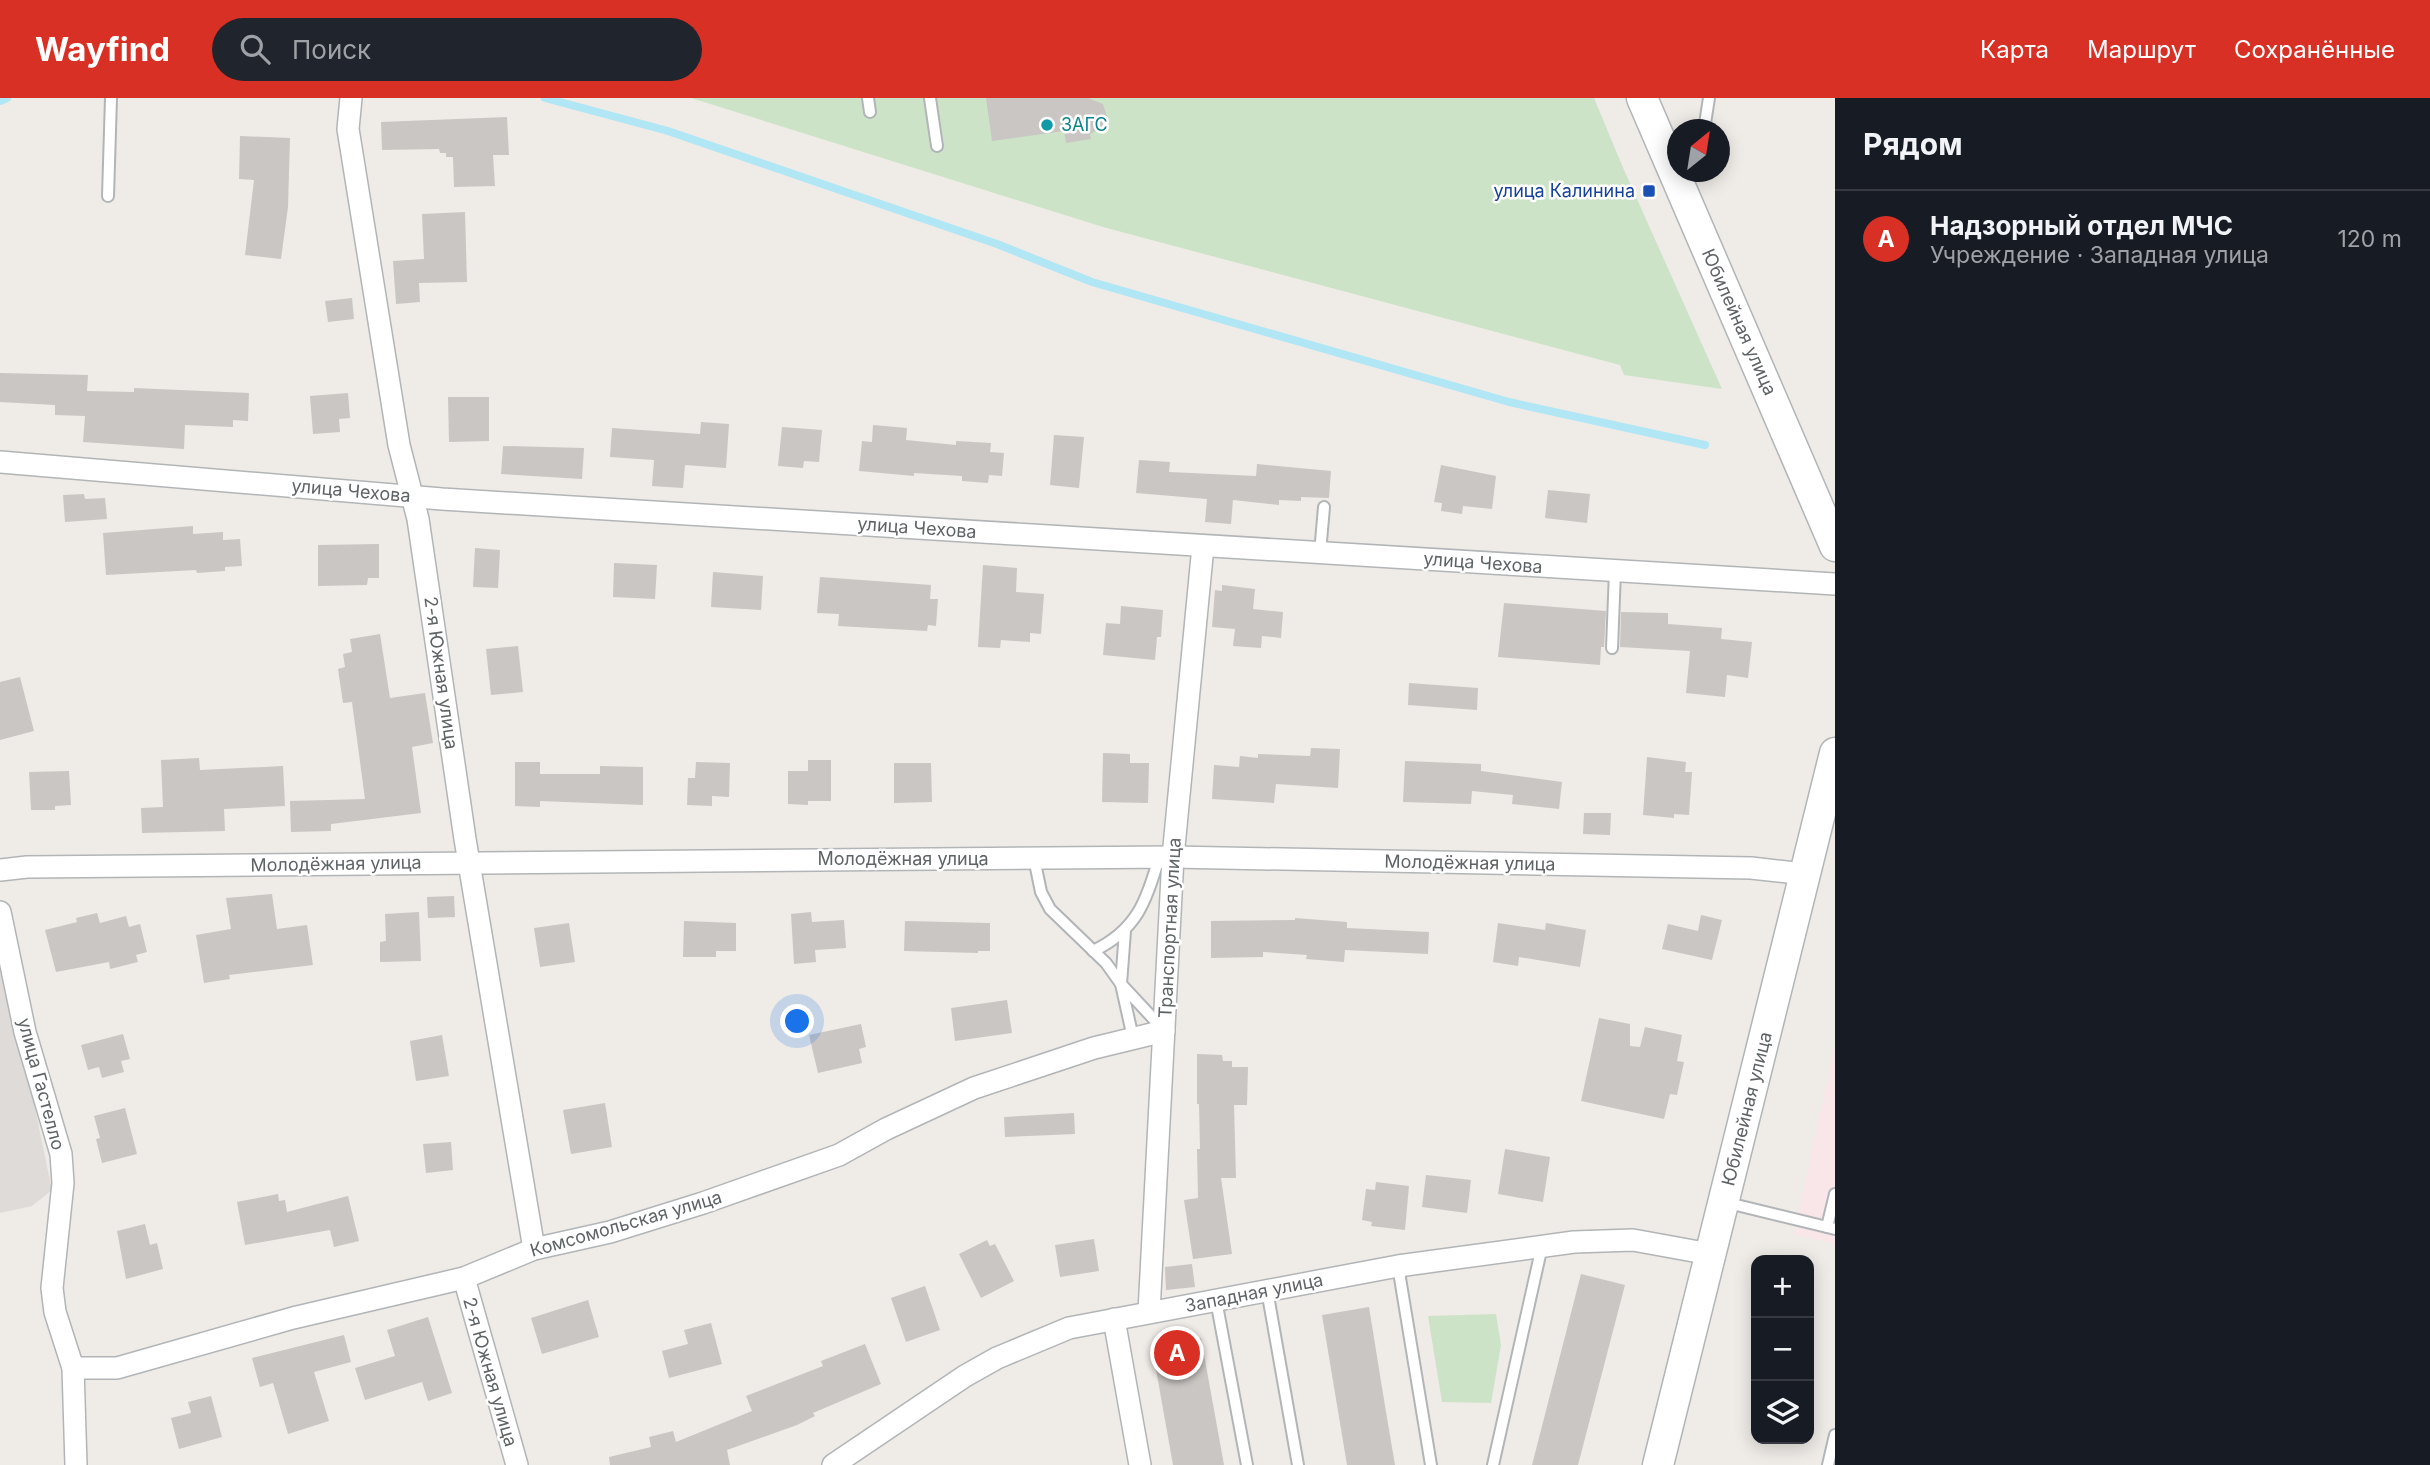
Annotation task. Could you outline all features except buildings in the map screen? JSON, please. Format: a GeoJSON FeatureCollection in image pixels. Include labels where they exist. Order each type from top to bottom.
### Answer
{"type":"FeatureCollection","features":[{"type":"Feature","properties":{"kind":"main road","name":"Юбилейная улица"},"geometry":{"type":"LineString","coordinates":[[1642,98],[1667,150]]}},
{"type":"Feature","properties":{"kind":"main road","name":"Юбилейная улица"},"geometry":{"type":"LineString","coordinates":[[1681,182],[1835,546]]}},
{"type":"Feature","properties":{"kind":"main road","name":"Юбилейная улица"},"geometry":{"type":"LineString","coordinates":[[1658,1465],[1805,874],[1829,801],[1835,753]]}},
{"type":"Feature","properties":{"kind":"street","name":"2-я Южная улица"},"geometry":{"type":"LineString","coordinates":[[351,98],[348,129],[399,445],[420,533],[469,862],[534,1249]]}},
{"type":"Feature","properties":{"kind":"street","name":"улица Чехова"},"geometry":{"type":"LineString","coordinates":[[0,462],[412,496],[1835,584]]}},
{"type":"Feature","properties":{"kind":"street","name":"Транспортная улица"},"geometry":{"type":"LineString","coordinates":[[1149,1312],[1164,1031],[1166,857],[1203,546]]}},
{"type":"Feature","properties":{"kind":"street","name":"Молодёжная улица"},"geometry":{"type":"LineString","coordinates":[[0,870],[27,867],[469,862],[1166,857],[1751,868],[1805,874]]}},
{"type":"Feature","properties":{"kind":"street","name":"улица Гастелло"},"geometry":{"type":"LineString","coordinates":[[0,912],[26,1032],[61,1153],[63,1183],[52,1288],[55,1312],[73,1368],[76,1465]]}},
{"type":"Feature","properties":{"kind":"street","name":"Комсомольская улица"},"geometry":{"type":"LineString","coordinates":[[73,1368],[117,1368],[293,1318],[464,1278],[534,1249],[611,1232],[716,1199],[839,1155],[886,1129],[974,1088],[1094,1048],[1164,1031]]}},
{"type":"Feature","properties":{"kind":"street","name":"Западная улица"},"geometry":{"type":"LineString","coordinates":[[833,1465],[996,1358],[1069,1328],[1398,1266],[1542,1246],[1633,1240],[1710,1254]]}},
{"type":"Feature","properties":{"kind":"street","name":"2-я Южная улица"},"geometry":{"type":"LineString","coordinates":[[464,1278],[517,1465]]}},
{"type":"Feature","properties":{"kind":"street"},"geometry":{"type":"LineString","coordinates":[[1114,1319],[1140,1465]]}},
{"type":"Feature","properties":{"kind":"lane"},"geometry":{"type":"LineString","coordinates":[[108,196],[111,98]]}},
{"type":"Feature","properties":{"kind":"lane"},"geometry":{"type":"LineString","coordinates":[[869,98],[870,112]]}},
{"type":"Feature","properties":{"kind":"lane"},"geometry":{"type":"LineString","coordinates":[[930,98],[937,146]]}},
{"type":"Feature","properties":{"kind":"lane"},"geometry":{"type":"LineString","coordinates":[[1706,119],[1709,98]]}},
{"type":"Feature","properties":{"kind":"lane"},"geometry":{"type":"LineString","coordinates":[[1320,553],[1324,508]]}},
{"type":"Feature","properties":{"kind":"lane"},"geometry":{"type":"LineString","coordinates":[[1612,648],[1615,571]]}},
{"type":"Feature","properties":{"kind":"lane"},"geometry":{"type":"LineString","coordinates":[[1093,951],[1110,943],[1125,931],[1141,910],[1166,857]]}},
{"type":"Feature","properties":{"kind":"lane"},"geometry":{"type":"LineString","coordinates":[[1034,858],[1041,892],[1050,909],[1106,963],[1121,984],[1164,1031]]}},
{"type":"Feature","properties":{"kind":"lane"},"geometry":{"type":"LineString","coordinates":[[1125,931],[1121,984],[1133,1038]]}},
{"type":"Feature","properties":{"kind":"lane"},"geometry":{"type":"LineString","coordinates":[[1724,1202],[1831,1228],[1835,1194]]}},
{"type":"Feature","properties":{"kind":"lane"},"geometry":{"type":"LineString","coordinates":[[1493,1465],[1542,1246]]}},
{"type":"Feature","properties":{"kind":"lane"},"geometry":{"type":"LineString","coordinates":[[1398,1266],[1431,1465]]}},
{"type":"Feature","properties":{"kind":"lane"},"geometry":{"type":"LineString","coordinates":[[1267,1290],[1298,1465]]}},
{"type":"Feature","properties":{"kind":"lane"},"geometry":{"type":"LineString","coordinates":[[1216,1300],[1247,1465]]}},
{"type":"Feature","properties":{"kind":"lane"},"geometry":{"type":"LineString","coordinates":[[1828,1465],[1835,1435]]}},
{"type":"Feature","properties":{"kind":"shaded area"},"geometry":{"type":"Polygon","coordinates":[[[0,940],[52,1190],[32,1206],[0,1213],[0,940]]]}},
{"type":"Feature","properties":{"kind":"shaded area"},"geometry":{"type":"Polygon","coordinates":[[[1835,1045],[1835,1244],[1794,1234],[1835,1045]]]}},
{"type":"Feature","properties":{"kind":"green space"},"geometry":{"type":"Polygon","coordinates":[[[691,98],[1594,98],[1722,389],[1624,375],[1620,365],[1103,227],[691,98]]]}},
{"type":"Feature","properties":{"kind":"green space"},"geometry":{"type":"Polygon","coordinates":[[[1496,1314],[1501,1345],[1491,1403],[1442,1402],[1428,1316],[1496,1314]]]}},
{"type":"Feature","properties":{"kind":"waterway"},"geometry":{"type":"LineString","coordinates":[[0,101],[7,98]]}},
{"type":"Feature","properties":{"kind":"waterway"},"geometry":{"type":"LineString","coordinates":[[545,98],[668,131],[997,244],[1092,282],[1509,402],[1705,445]]}},
{"type":"Feature","properties":{"kind":"place","name":"ЗАГС"},"geometry":{"type":"Point","coordinates":[1047,125]}},
{"type":"Feature","properties":{"kind":"place","name":"улица Калинина"},"geometry":{"type":"Point","coordinates":[1649,191]}},
{"type":"Feature","properties":{"kind":"place","name":"Надзорный отдел МЧС"},"geometry":{"type":"Point","coordinates":[1177,1353]}}]}
